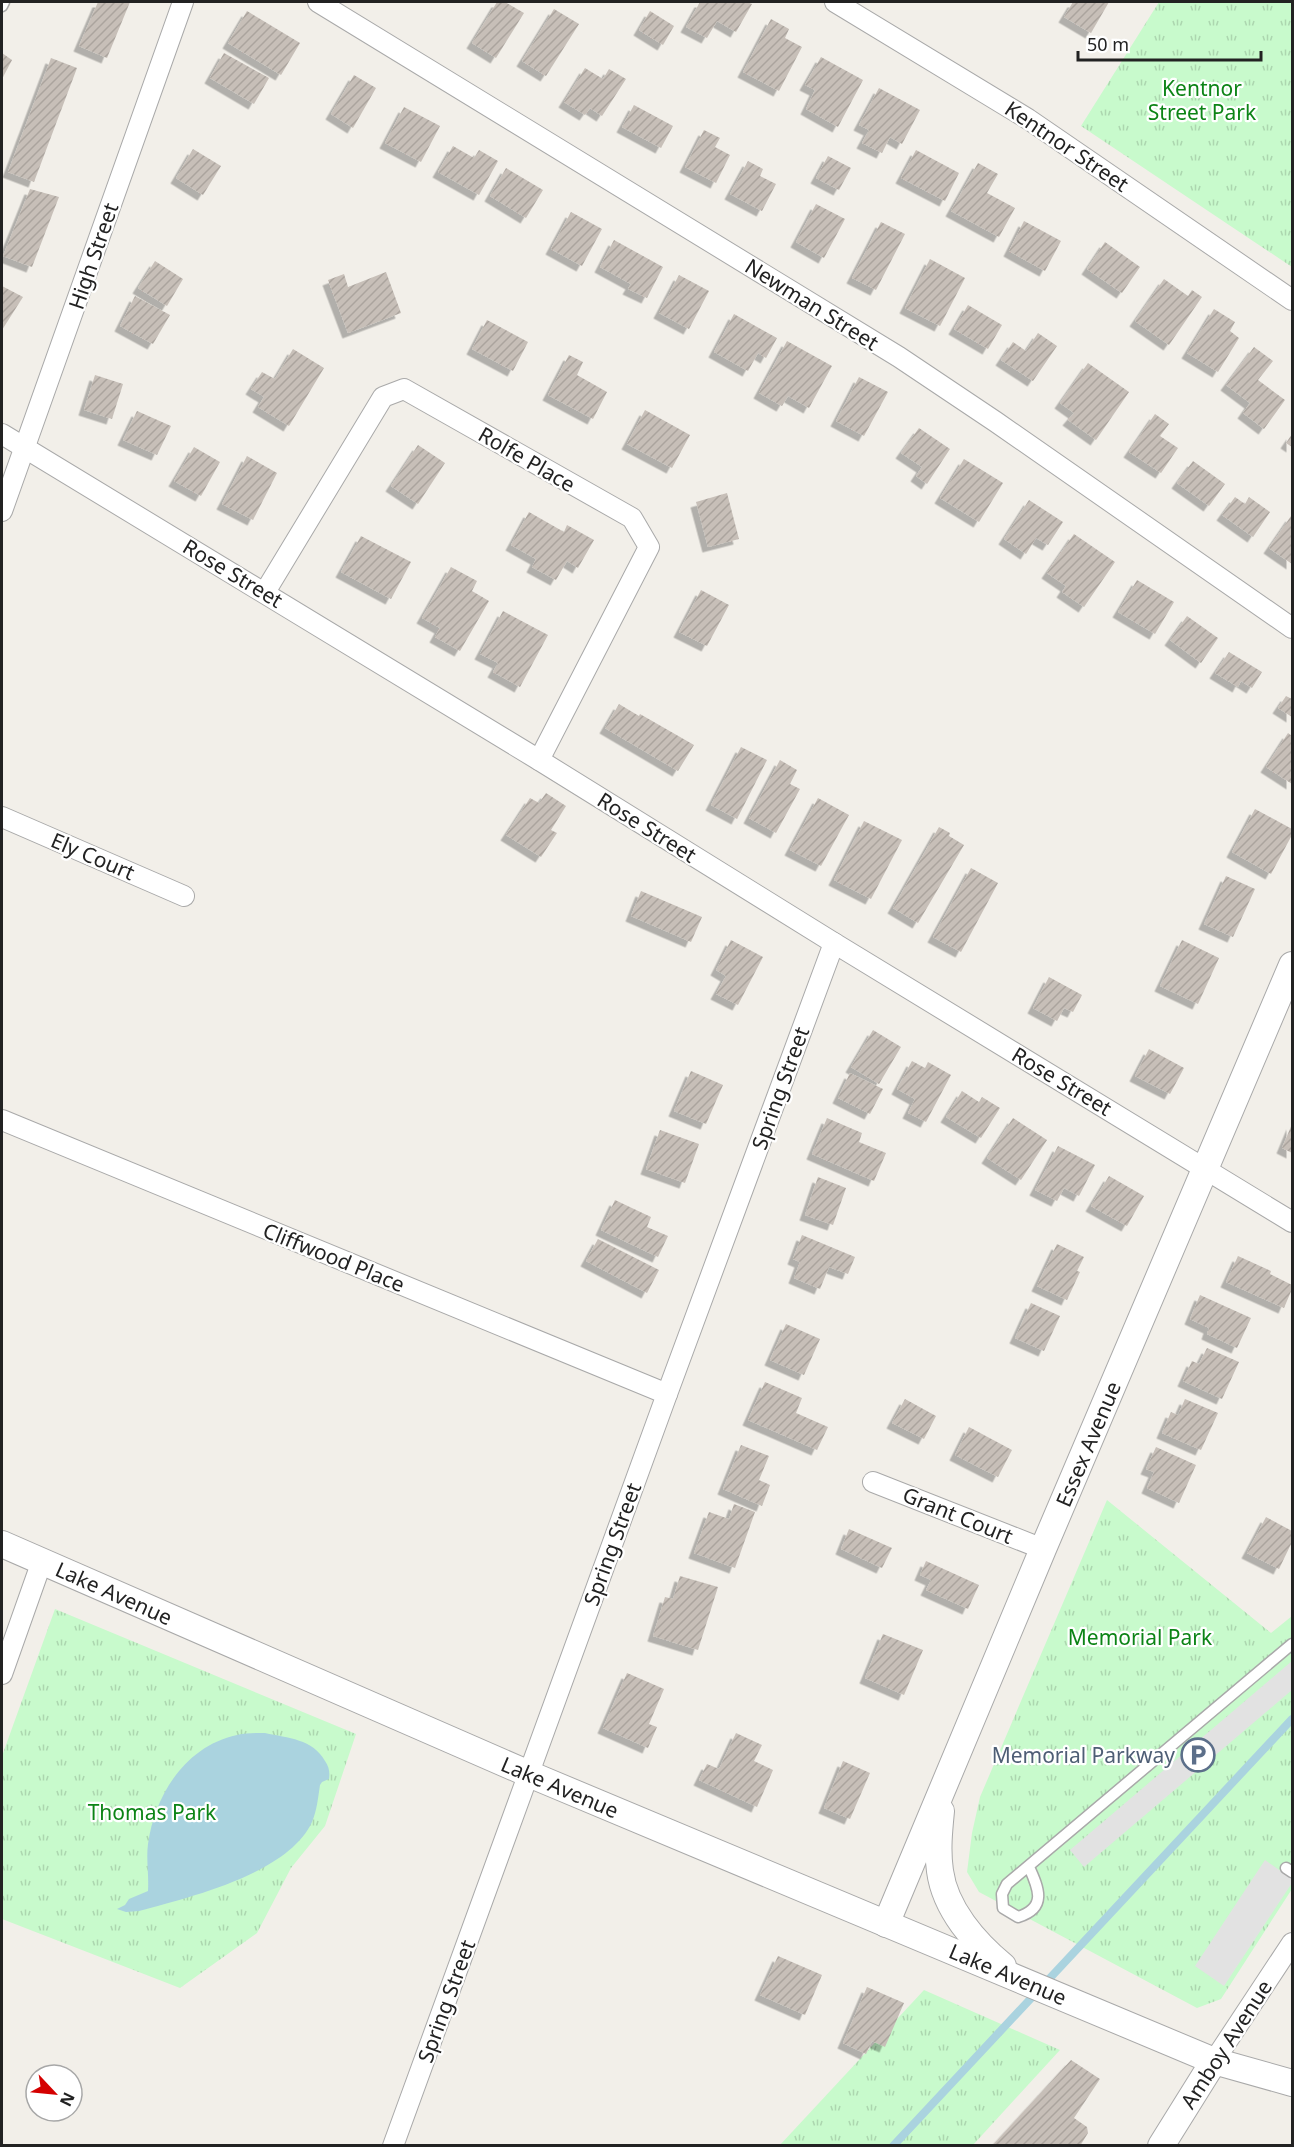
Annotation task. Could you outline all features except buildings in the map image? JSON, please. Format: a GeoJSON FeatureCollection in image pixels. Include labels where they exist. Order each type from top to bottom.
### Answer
{"type":"FeatureCollection","features":[{"type":"Feature","properties":{"kind":"street","name":"High Street"},"geometry":{"type":"LineString","coordinates":[[2,511],[183,2]]}},
{"type":"Feature","properties":{"kind":"street","name":"Newman Street"},"geometry":{"type":"LineString","coordinates":[[318,2],[898,357],[996,422],[1293,628]]}},
{"type":"Feature","properties":{"kind":"street","name":"Kentnor Street"},"geometry":{"type":"LineString","coordinates":[[835,2],[1028,118],[1293,300]]}},
{"type":"Feature","properties":{"kind":"street","name":"Rolfe Place"},"geometry":{"type":"LineString","coordinates":[[265,592],[383,397],[404,389],[632,518],[649,548],[539,760]]}},
{"type":"Feature","properties":{"kind":"street","name":"Rose Street"},"geometry":{"type":"LineString","coordinates":[[2,434],[265,592],[834,943],[1293,1221]]}},
{"type":"Feature","properties":{"kind":"street","name":"Ely Court"},"geometry":{"type":"LineString","coordinates":[[2,817],[184,896]]}},
{"type":"Feature","properties":{"kind":"street","name":"Spring Street"},"geometry":{"type":"LineString","coordinates":[[393,2145],[834,943]]}},
{"type":"Feature","properties":{"kind":"street","name":"Essex Avenue"},"geometry":{"type":"LineString","coordinates":[[886,1924],[1043,1549],[1293,965]]}},
{"type":"Feature","properties":{"kind":"street","name":"Cliffwood Place"},"geometry":{"type":"LineString","coordinates":[[2,1120],[667,1394]]}},
{"type":"Feature","properties":{"kind":"street","name":"Grant Court"},"geometry":{"type":"LineString","coordinates":[[873,1482],[1043,1549]]}},
{"type":"Feature","properties":{"kind":"street","name":"Lake Avenue"},"geometry":{"type":"LineString","coordinates":[[2,1544],[529,1774],[1214,2061]]}},
{"type":"Feature","properties":{"kind":"street"},"geometry":{"type":"LineString","coordinates":[[2,1674],[42,1562]]}},
{"type":"Feature","properties":{"kind":"street"},"geometry":{"type":"LineString","coordinates":[[942,1791],[938,1846],[940,1873],[949,1899],[965,1928],[992,1956],[1017,1977]]}},
{"type":"Feature","properties":{"kind":"street","name":"Amboy Avenue"},"geometry":{"type":"LineString","coordinates":[[1161,2145],[1293,1942]]}},
{"type":"Feature","properties":{"kind":"street"},"geometry":{"type":"LineString","coordinates":[[1214,2061],[1293,2083]]}},
{"type":"Feature","properties":{"kind":"lane"},"geometry":{"type":"LineString","coordinates":[[2,6],[4,2]]}},
{"type":"Feature","properties":{"kind":"lane"},"geometry":{"type":"LineString","coordinates":[[1029,1867],[1039,1895],[1028,1914],[1017,1917],[1003,1908],[1002,1894],[1007,1884],[1293,1644]]}},
{"type":"Feature","properties":{"kind":"green space","name":"Kentnor Street Park"},"geometry":{"type":"Polygon","coordinates":[[[1159,2],[1292,2],[1292,267],[1081,126],[1159,2]]]}},
{"type":"Feature","properties":{"kind":"green space","name":"Memorial Park"},"geometry":{"type":"Polygon","coordinates":[[[1107,1500],[1271,1633],[1292,1616],[1292,1889],[1221,1999],[1197,2008],[979,1892],[967,1872],[980,1797],[1107,1500]]]}},
{"type":"Feature","properties":{"kind":"green space","name":"Thomas Park"},"geometry":{"type":"Polygon","coordinates":[[[55,1609],[356,1734],[325,1826],[291,1868],[257,1933],[180,1988],[2,1919],[2,1756],[55,1609]]]}},
{"type":"Feature","properties":{"kind":"green space"},"geometry":{"type":"Polygon","coordinates":[[[924,1990],[1060,2050],[973,2145],[779,2146],[924,1990]]]}},
{"type":"Feature","properties":{"kind":"shaded area","name":"Memorial Parkway"},"geometry":{"type":"Polygon","coordinates":[[[1292,1661],[1292,1690],[1084,1867],[1070,1850],[1292,1661]]]}},
{"type":"Feature","properties":{"kind":"shaded area"},"geometry":{"type":"Polygon","coordinates":[[[1265,1860],[1292,1879],[1292,1883],[1224,1986],[1195,1966],[1265,1860]]]}},
{"type":"Feature","properties":{"kind":"water"},"geometry":{"type":"Polygon","coordinates":[[[265,1733],[307,1744],[320,1754],[328,1767],[329,1779],[320,1785],[314,1817],[300,1840],[282,1856],[236,1881],[139,1911],[126,1912],[117,1909],[125,1905],[129,1899],[148,1891],[147,1850],[152,1825],[166,1790],[176,1775],[188,1761],[219,1741],[240,1734],[265,1733]]]}},
{"type":"Feature","properties":{"kind":"waterway"},"geometry":{"type":"LineString","coordinates":[[893,2146],[1292,1719]]}},
{"type":"Feature","properties":{"kind":"place","name":"Memorial Parkway"},"geometry":{"type":"Point","coordinates":[1198,1755]}}]}
